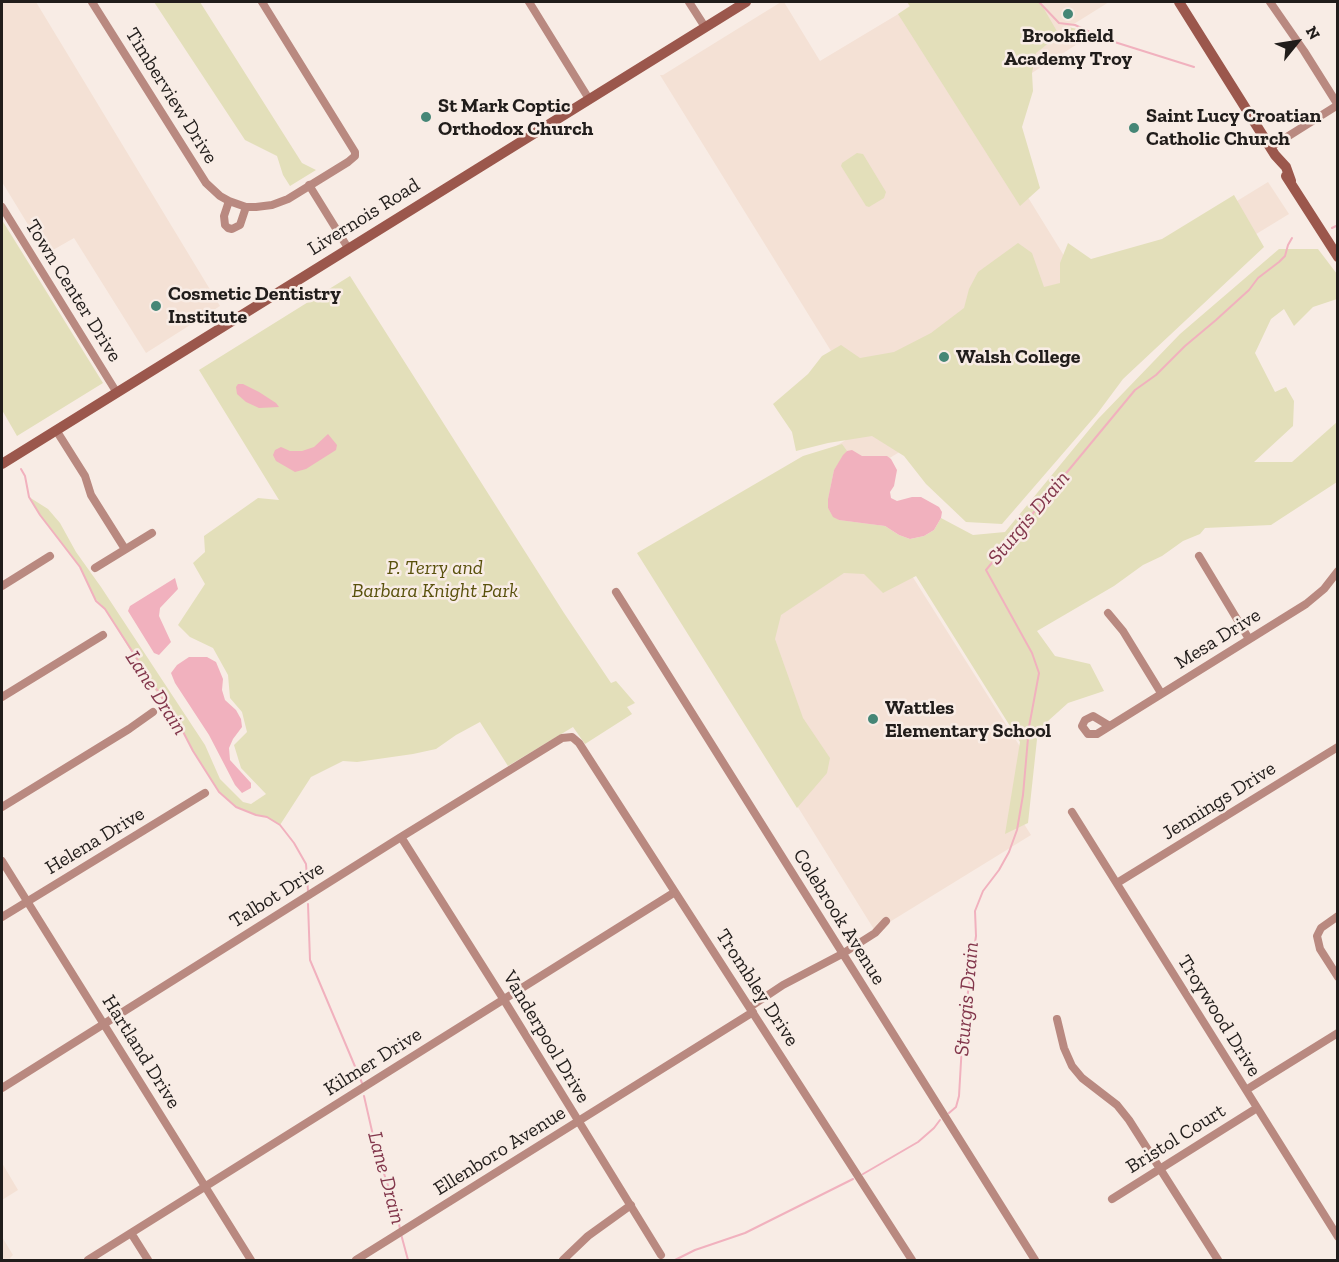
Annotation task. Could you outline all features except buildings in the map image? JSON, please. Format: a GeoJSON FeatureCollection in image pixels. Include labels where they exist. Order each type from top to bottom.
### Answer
{"type":"FeatureCollection","features":[{"type":"Feature","properties":{"kind":"main road","name":"Livernois Road"},"geometry":{"type":"LineString","coordinates":[[2,464],[746,2]]}},
{"type":"Feature","properties":{"kind":"main road"},"geometry":{"type":"LineString","coordinates":[[1179,2],[1273,151],[1280,170],[1291,182],[1338,257]]}},
{"type":"Feature","properties":{"kind":"street","name":"Timberview Drive"},"geometry":{"type":"LineString","coordinates":[[92,2],[206,183],[229,201],[246,207],[264,207],[280,202],[309,186],[355,156],[355,149],[262,2]]}},
{"type":"Feature","properties":{"kind":"street"},"geometry":{"type":"LineString","coordinates":[[529,2],[589,99]]}},
{"type":"Feature","properties":{"kind":"street"},"geometry":{"type":"LineString","coordinates":[[689,2],[705,27]]}},
{"type":"Feature","properties":{"kind":"street"},"geometry":{"type":"LineString","coordinates":[[1270,2],[1338,105],[1273,151]]}},
{"type":"Feature","properties":{"kind":"street"},"geometry":{"type":"LineString","coordinates":[[309,186],[348,248]]}},
{"type":"Feature","properties":{"kind":"street"},"geometry":{"type":"LineString","coordinates":[[229,201],[224,216],[225,225],[228,228],[232,229],[240,225],[246,207]]}},
{"type":"Feature","properties":{"kind":"street","name":"Town Center Drive"},"geometry":{"type":"LineString","coordinates":[[2,207],[117,393]]}},
{"type":"Feature","properties":{"kind":"street"},"geometry":{"type":"LineString","coordinates":[[56,430],[85,476],[91,495],[125,549]]}},
{"type":"Feature","properties":{"kind":"street"},"geometry":{"type":"LineString","coordinates":[[95,568],[152,532]]}},
{"type":"Feature","properties":{"kind":"street"},"geometry":{"type":"LineString","coordinates":[[2,586],[50,556]]}},
{"type":"Feature","properties":{"kind":"street"},"geometry":{"type":"LineString","coordinates":[[1199,556],[1250,639]]}},
{"type":"Feature","properties":{"kind":"street","name":"Mesa Drive"},"geometry":{"type":"LineString","coordinates":[[1108,725],[1312,600],[1338,571]]}},
{"type":"Feature","properties":{"kind":"street","name":"Colebrook Avenue"},"geometry":{"type":"LineString","coordinates":[[616,592],[1035,1260]]}},
{"type":"Feature","properties":{"kind":"street"},"geometry":{"type":"LineString","coordinates":[[1108,613],[1123,631],[1161,693]]}},
{"type":"Feature","properties":{"kind":"street"},"geometry":{"type":"LineString","coordinates":[[2,697],[103,635]]}},
{"type":"Feature","properties":{"kind":"street"},"geometry":{"type":"LineString","coordinates":[[2,807],[153,712]]}},
{"type":"Feature","properties":{"kind":"street","name":"Talbot Drive"},"geometry":{"type":"LineString","coordinates":[[2,1088],[401,837],[562,738],[572,737]]}},
{"type":"Feature","properties":{"kind":"street","name":"Trombley Drive"},"geometry":{"type":"LineString","coordinates":[[572,737],[579,743],[752,1009],[912,1260]]}},
{"type":"Feature","properties":{"kind":"street","name":"Jennings Drive"},"geometry":{"type":"LineString","coordinates":[[1117,883],[1338,747]]}},
{"type":"Feature","properties":{"kind":"street","name":"Helena Drive"},"geometry":{"type":"LineString","coordinates":[[2,917],[205,793]]}},
{"type":"Feature","properties":{"kind":"street","name":"Troywood Drive"},"geometry":{"type":"LineString","coordinates":[[1072,812],[1338,1237]]}},
{"type":"Feature","properties":{"kind":"street","name":"Vanderpool Drive"},"geometry":{"type":"LineString","coordinates":[[401,837],[661,1255]]}},
{"type":"Feature","properties":{"kind":"street","name":"Hartland Drive"},"geometry":{"type":"LineString","coordinates":[[2,861],[251,1260]]}},
{"type":"Feature","properties":{"kind":"street","name":"Kilmer Drive"},"geometry":{"type":"LineString","coordinates":[[88,1260],[675,892]]}},
{"type":"Feature","properties":{"kind":"street"},"geometry":{"type":"LineString","coordinates":[[1338,916],[1321,927],[1317,936],[1320,949],[1338,977]]}},
{"type":"Feature","properties":{"kind":"street","name":"Ellenboro Avenue"},"geometry":{"type":"LineString","coordinates":[[356,1260],[752,1009],[783,985],[842,954],[875,933],[886,921]]}},
{"type":"Feature","properties":{"kind":"street"},"geometry":{"type":"LineString","coordinates":[[1057,1019],[1064,1048],[1072,1066],[1082,1078],[1117,1105],[1129,1120],[1218,1260]]}},
{"type":"Feature","properties":{"kind":"street"},"geometry":{"type":"LineString","coordinates":[[1246,1090],[1338,1033]]}},
{"type":"Feature","properties":{"kind":"street","name":"Bristol Court"},"geometry":{"type":"LineString","coordinates":[[1112,1199],[1257,1108]]}},
{"type":"Feature","properties":{"kind":"street"},"geometry":{"type":"LineString","coordinates":[[563,1260],[588,1236],[631,1205]]}},
{"type":"Feature","properties":{"kind":"street"},"geometry":{"type":"LineString","coordinates":[[131,1233],[148,1260]]}},
{"type":"Feature","properties":{"kind":"shaded area"},"geometry":{"type":"Polygon","coordinates":[[[2,2],[36,2],[220,306],[146,353],[74,238],[46,254],[2,182],[2,2]]]}},
{"type":"Feature","properties":{"kind":"shaded area","name":"Walsh College"},"geometry":{"type":"Polygon","coordinates":[[[784,2],[820,61],[910,7],[907,2],[1109,2],[1069,27],[1093,34],[974,110],[1087,293],[1268,182],[1289,214],[852,481],[1026,756],[1019,816],[1031,835],[875,931],[646,563],[875,422],[660,75],[784,2]]]}},
{"type":"Feature","properties":{"kind":"shaded area"},"geometry":{"type":"Polygon","coordinates":[[[238,384],[259,392],[279,407],[259,408],[246,402],[237,394],[238,384]]]}},
{"type":"Feature","properties":{"kind":"shaded area"},"geometry":{"type":"Polygon","coordinates":[[[328,434],[337,445],[336,450],[306,469],[295,472],[276,461],[273,455],[275,450],[281,447],[290,451],[302,451],[314,447],[328,434]]]}},
{"type":"Feature","properties":{"kind":"shaded area"},"geometry":{"type":"Polygon","coordinates":[[[852,450],[862,456],[887,456],[891,459],[897,470],[894,486],[890,492],[891,498],[897,501],[921,497],[939,507],[942,512],[941,518],[934,530],[924,536],[910,539],[885,526],[839,520],[833,517],[828,508],[828,499],[834,470],[843,455],[852,450]]]}},
{"type":"Feature","properties":{"kind":"shaded area"},"geometry":{"type":"Polygon","coordinates":[[[175,578],[178,589],[160,608],[159,616],[171,642],[159,655],[154,653],[128,611],[130,606],[175,578]]]}},
{"type":"Feature","properties":{"kind":"shaded area"},"geometry":{"type":"Polygon","coordinates":[[[189,657],[207,657],[216,662],[223,679],[222,690],[225,700],[236,710],[241,719],[242,727],[229,748],[230,760],[251,783],[251,788],[242,793],[235,785],[209,735],[175,683],[171,673],[177,665],[189,657]]]}},
{"type":"Feature","properties":{"kind":"shaded area"},"geometry":{"type":"Polygon","coordinates":[[[2,1163],[18,1190],[2,1200],[2,1163]]]}},
{"type":"Feature","properties":{"kind":"shaded area"},"geometry":{"type":"Polygon","coordinates":[[[2,1237],[13,1255],[11,1260],[2,1260],[2,1237]]]}},
{"type":"Feature","properties":{"kind":"green space"},"geometry":{"type":"Polygon","coordinates":[[[154,2],[200,2],[302,163],[316,170],[290,186],[283,175],[277,156],[245,140],[154,2]]]}},
{"type":"Feature","properties":{"kind":"green space"},"geometry":{"type":"Polygon","coordinates":[[[907,2],[1040,2],[1058,33],[1068,27],[1095,33],[1083,41],[1050,42],[1036,53],[1032,73],[1033,91],[1022,127],[1040,188],[1020,206],[898,14],[910,6],[907,2]]]}},
{"type":"Feature","properties":{"kind":"green space"},"geometry":{"type":"Polygon","coordinates":[[[857,153],[863,154],[886,192],[884,198],[869,207],[866,206],[841,166],[857,153]]]}},
{"type":"Feature","properties":{"kind":"green space"},"geometry":{"type":"Polygon","coordinates":[[[1234,195],[1264,247],[1123,379],[1097,414],[1002,524],[966,522],[926,484],[904,456],[872,436],[796,451],[792,432],[773,404],[808,374],[822,356],[841,345],[860,358],[894,352],[931,333],[964,308],[969,289],[978,272],[1018,243],[1032,253],[1044,287],[1060,283],[1060,263],[1068,243],[1091,259],[1162,239],[1234,195]]]}},
{"type":"Feature","properties":{"kind":"green space"},"geometry":{"type":"Polygon","coordinates":[[[2,220],[103,383],[17,436],[2,410],[2,220]]]}},
{"type":"Feature","properties":{"kind":"green space"},"geometry":{"type":"Polygon","coordinates":[[[1279,249],[1318,249],[1337,274],[1337,299],[1313,307],[1294,326],[1284,309],[1271,319],[1255,353],[1275,392],[1286,387],[1294,401],[1293,426],[1254,462],[1292,462],[1337,422],[1337,482],[1271,525],[1205,528],[1200,534],[1183,541],[1114,586],[1037,631],[1055,656],[1090,664],[1104,691],[1068,703],[1038,730],[1028,823],[1005,834],[1020,742],[916,576],[883,593],[864,574],[844,573],[781,615],[775,639],[803,718],[830,758],[827,773],[797,808],[637,553],[803,456],[842,444],[847,451],[834,470],[828,499],[828,508],[839,520],[885,526],[910,539],[924,536],[934,530],[941,518],[973,535],[1005,532],[1098,419],[1180,334],[1279,249]]]}},
{"type":"Feature","properties":{"kind":"green space","name":"P. Terry and Barbara Knight Park"},"geometry":{"type":"Polygon","coordinates":[[[350,276],[564,613],[611,683],[616,681],[635,703],[627,707],[632,714],[585,744],[573,727],[508,766],[480,722],[436,749],[357,762],[343,761],[311,777],[280,825],[267,817],[236,807],[219,792],[179,724],[151,684],[105,609],[93,596],[80,567],[29,497],[48,509],[60,523],[76,552],[205,745],[220,779],[243,802],[251,804],[266,794],[241,768],[234,745],[247,732],[242,712],[230,698],[228,675],[213,648],[190,637],[178,625],[205,584],[193,563],[205,552],[204,536],[258,498],[279,500],[199,370],[350,276]]]}},
{"type":"Feature","properties":{"kind":"waterway"},"geometry":{"type":"LineString","coordinates":[[1039,2],[1059,23],[1075,25],[1105,39],[1194,67]]}},
{"type":"Feature","properties":{"kind":"waterway","name":"Sturgis Drain"},"geometry":{"type":"LineString","coordinates":[[1332,228],[1338,225]]}},
{"type":"Feature","properties":{"kind":"waterway","name":"Sturgis Drain"},"geometry":{"type":"LineString","coordinates":[[949,1113],[956,1107],[959,1096],[963,1027],[976,936],[975,911],[983,891],[1009,852],[1017,830],[1023,795],[1029,727],[1039,673],[1032,653],[986,570],[1135,390],[1156,375],[1185,346],[1249,290],[1258,278],[1279,262],[1285,256],[1292,238]]}},
{"type":"Feature","properties":{"kind":"waterway","name":"Lane Drain"},"geometry":{"type":"LineString","coordinates":[[21,469],[25,476],[29,497],[40,515],[80,567],[96,601],[105,609],[179,724],[219,792],[236,807],[267,817],[280,825],[306,864],[308,891]]}},
{"type":"Feature","properties":{"kind":"waterway","name":"Lane Drain"},"geometry":{"type":"LineString","coordinates":[[308,904],[310,960],[362,1083]]}},
{"type":"Feature","properties":{"kind":"waterway","name":"Lane Drain"},"geometry":{"type":"LineString","coordinates":[[364,1096],[377,1153],[396,1209],[400,1229]]}},
{"type":"Feature","properties":{"kind":"waterway","name":"Sturgis Drain"},"geometry":{"type":"LineString","coordinates":[[863,1174],[918,1142],[940,1120]]}},
{"type":"Feature","properties":{"kind":"waterway","name":"Sturgis Drain"},"geometry":{"type":"LineString","coordinates":[[675,1260],[695,1250],[745,1233],[853,1179]]}},
{"type":"Feature","properties":{"kind":"waterway","name":"Lane Drain"},"geometry":{"type":"LineString","coordinates":[[401,1234],[408,1260]]}},
{"type":"Feature","properties":{"kind":"place","name":"Brookfield Academy Troy"},"geometry":{"type":"Point","coordinates":[1068,14]}},
{"type":"Feature","properties":{"kind":"place","name":"St Mark Coptic Orthodox Church"},"geometry":{"type":"Point","coordinates":[426,117]}},
{"type":"Feature","properties":{"kind":"place","name":"Saint Lucy Croatian Catholic Church"},"geometry":{"type":"Point","coordinates":[1134,128]}},
{"type":"Feature","properties":{"kind":"place","name":"Cosmetic Dentistry Institute"},"geometry":{"type":"Point","coordinates":[156,306]}},
{"type":"Feature","properties":{"kind":"place","name":"Walsh College"},"geometry":{"type":"Point","coordinates":[944,357]}},
{"type":"Feature","properties":{"kind":"place","name":"Wattles Elementary School"},"geometry":{"type":"Point","coordinates":[873,719]}}]}
